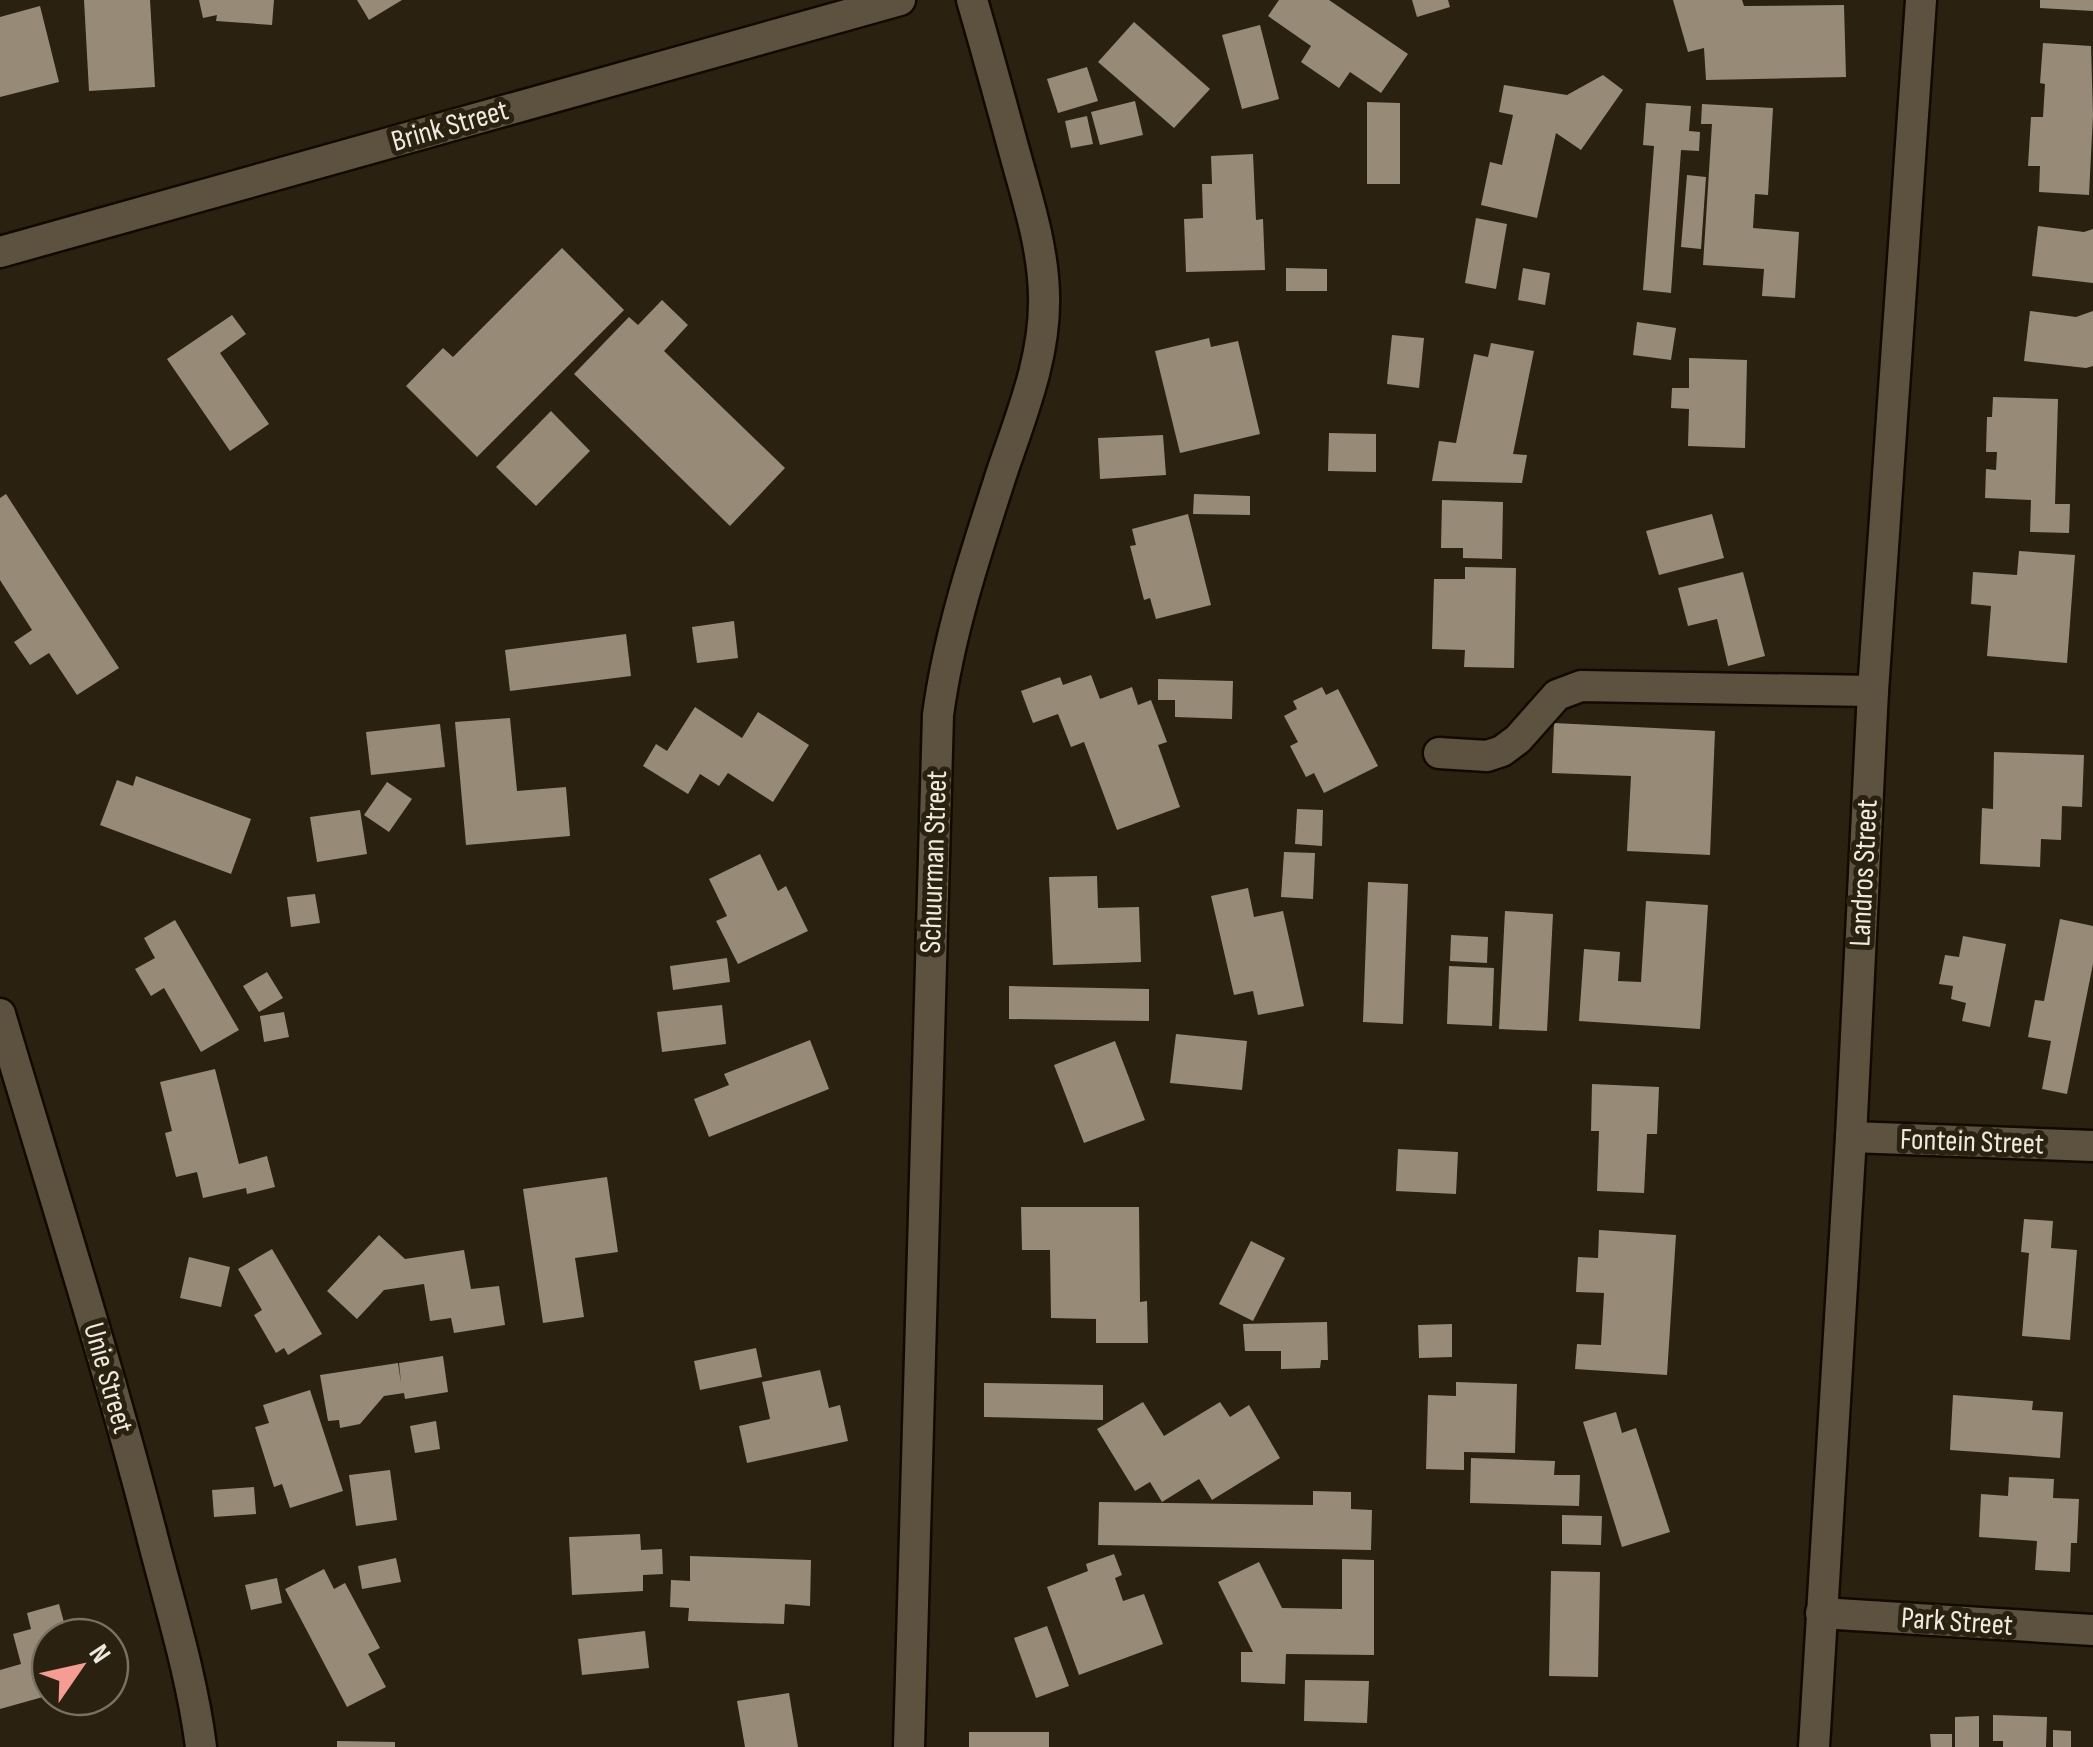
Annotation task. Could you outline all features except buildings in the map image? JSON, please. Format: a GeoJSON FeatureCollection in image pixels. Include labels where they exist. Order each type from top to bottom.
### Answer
{"type":"FeatureCollection","features":[{"type":"Feature","properties":{"kind":"street","name":"Brink Street"},"geometry":{"type":"LineString","coordinates":[[0,252],[900,0]]}},
{"type":"Feature","properties":{"kind":"street","name":"Schuurman Street"},"geometry":{"type":"LineString","coordinates":[[909,1747],[938,715],[955,628],[1042,340],[1044,297],[1032,212],[972,0]]}},
{"type":"Feature","properties":{"kind":"street","name":"Landros Street"},"geometry":{"type":"LineString","coordinates":[[1814,1747],[1873,691],[1922,0]]}},
{"type":"Feature","properties":{"kind":"street"},"geometry":{"type":"LineString","coordinates":[[1440,752],[1487,756],[1502,751],[1518,740],[1557,696],[1580,686],[1873,691]]}},
{"type":"Feature","properties":{"kind":"street","name":"Unie Street"},"geometry":{"type":"LineString","coordinates":[[0,1014],[126,1439],[181,1650],[201,1747]]}},
{"type":"Feature","properties":{"kind":"street","name":"Fontein Street"},"geometry":{"type":"LineString","coordinates":[[1851,1137],[2093,1146]]}},
{"type":"Feature","properties":{"kind":"street","name":"Park Street"},"geometry":{"type":"LineString","coordinates":[[1820,1613],[2093,1630]]}}]}
